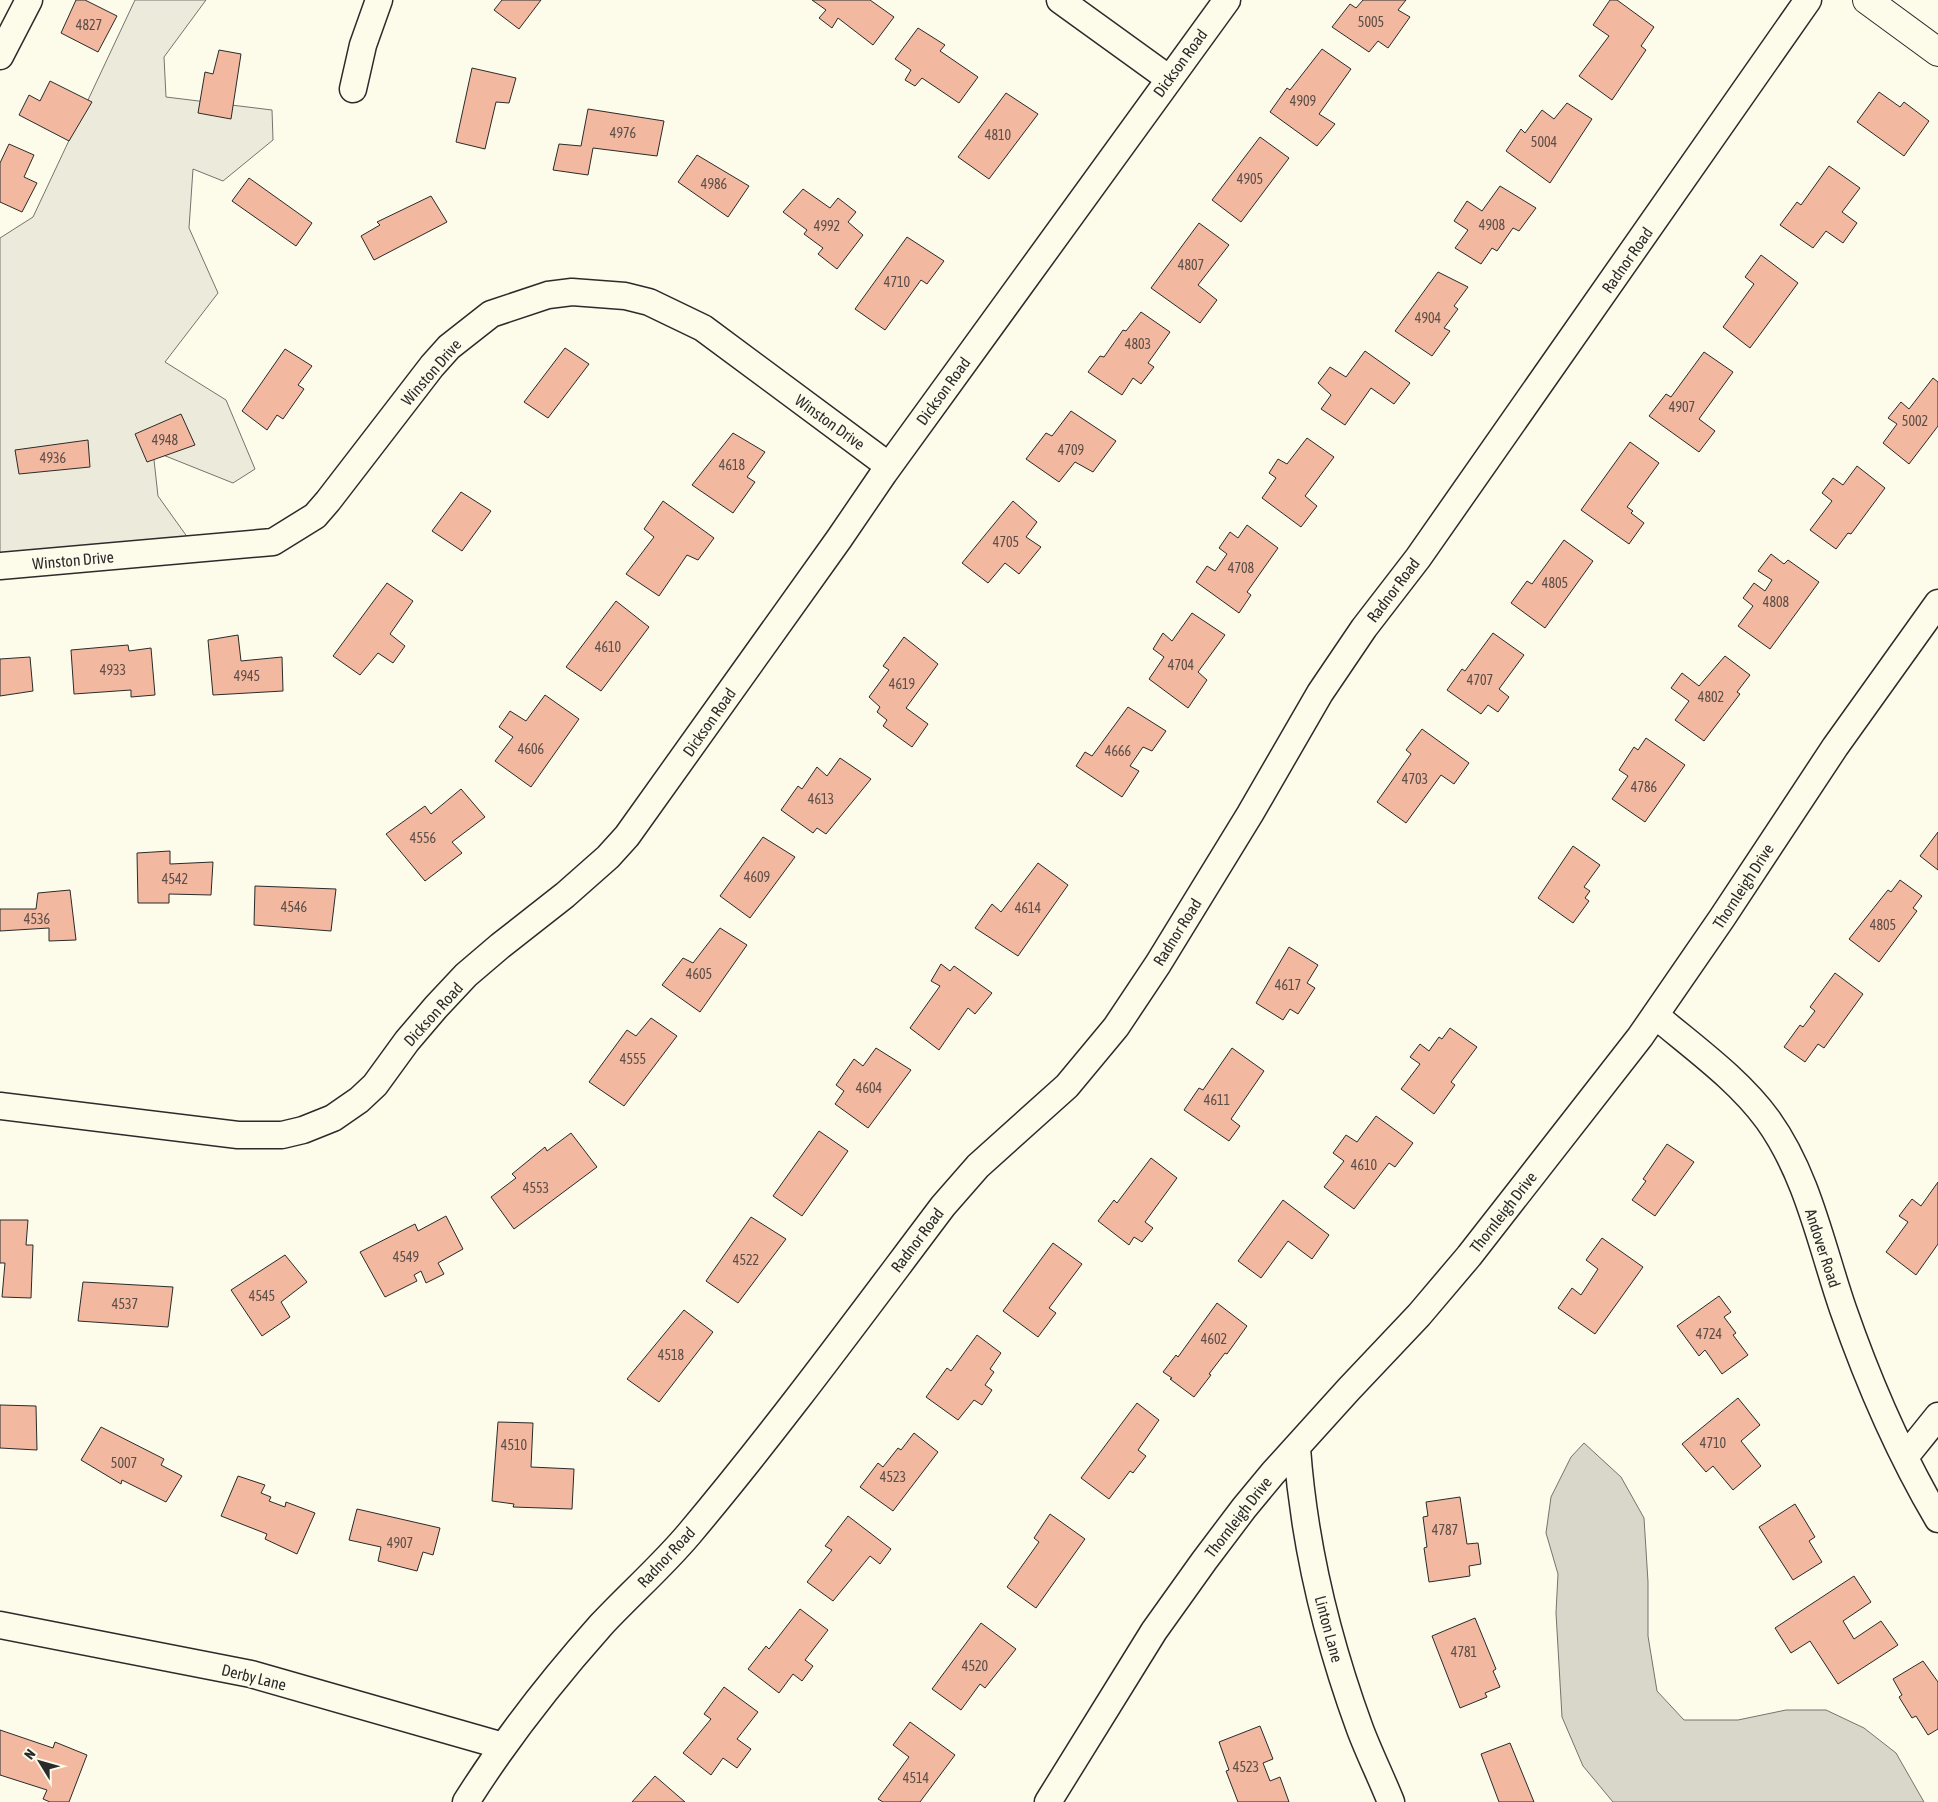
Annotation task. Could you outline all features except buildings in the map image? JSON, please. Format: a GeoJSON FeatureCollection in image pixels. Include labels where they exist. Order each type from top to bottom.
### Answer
{"type":"FeatureCollection","features":[{"type":"Feature","properties":{"kind":"main road"},"geometry":{"type":"LineString","coordinates":[[1867,0],[1938,52]]}},
{"type":"Feature","properties":{"kind":"street"},"geometry":{"type":"LineString","coordinates":[[0,56],[29,0]]}},
{"type":"Feature","properties":{"kind":"street"},"geometry":{"type":"LineString","coordinates":[[353,90],[363,45],[379,0]]}},
{"type":"Feature","properties":{"kind":"street"},"geometry":{"type":"LineString","coordinates":[[1060,0],[1168,78]]}},
{"type":"Feature","properties":{"kind":"street","name":"Dickson Road"},"geometry":{"type":"LineString","coordinates":[[0,1106],[238,1135],[270,1136],[303,1130],[333,1118],[359,1100],[375,1085],[407,1041],[466,975],[565,896],[608,857],[627,836],[828,555],[889,466],[1168,78],[1227,0]]}},
{"type":"Feature","properties":{"kind":"street","name":"Radnor Road"},"geometry":{"type":"LineString","coordinates":[[466,1802],[503,1746],[545,1692],[600,1626],[676,1548],[745,1466],[943,1206],[984,1161],[1066,1086],[1116,1027],[1158,964],[1250,814],[1320,693],[1364,628],[1424,550],[1808,0]]}},
{"type":"Feature","properties":{"kind":"street","name":"Winston Drive"},"geometry":{"type":"LineString","coordinates":[[0,566],[273,542],[314,516],[328,501],[432,366],[466,332],[491,314],[548,295],[572,292],[625,296],[649,302],[703,328],[889,466]]}},
{"type":"Feature","properties":{"kind":"street","name":"Thornleigh Drive"},"geometry":{"type":"LineString","coordinates":[[1048,1802],[1154,1631],[1244,1508],[1349,1389],[1414,1321],[1469,1256],[1640,1037],[1722,918],[1835,747],[1904,648],[1938,604]]}},
{"type":"Feature","properties":{"kind":"street","name":"Andover Road"},"geometry":{"type":"LineString","coordinates":[[1655,1015],[1746,1093],[1768,1121],[1792,1159],[1806,1192],[1843,1309],[1862,1359],[1905,1457],[1938,1519]]}},
{"type":"Feature","properties":{"kind":"street"},"geometry":{"type":"LineString","coordinates":[[1905,1457],[1938,1416]]}},
{"type":"Feature","properties":{"kind":"street","name":"Linton Lane"},"geometry":{"type":"LineString","coordinates":[[1297,1448],[1306,1523],[1325,1617],[1361,1731],[1391,1802]]}},
{"type":"Feature","properties":{"kind":"street","name":"Derby Lane"},"geometry":{"type":"LineString","coordinates":[[0,1625],[251,1674],[503,1746]]}},
{"type":"Feature","properties":{"kind":"shaded area"},"geometry":{"type":"Polygon","coordinates":[[[135,0],[206,0],[164,57],[166,97],[272,110],[273,140],[223,181],[193,169],[189,228],[218,293],[165,362],[226,400],[255,469],[233,483],[153,451],[158,496],[188,538],[0,553],[0,238],[33,217],[135,0]]]}},
{"type":"Feature","properties":{"kind":"shaded area"},"geometry":{"type":"Polygon","coordinates":[[[1584,1443],[1621,1477],[1644,1518],[1648,1582],[1648,1636],[1657,1691],[1684,1720],[1738,1720],[1786,1710],[1826,1710],[1864,1728],[1896,1753],[1924,1802],[1613,1802],[1583,1766],[1562,1717],[1556,1613],[1558,1574],[1546,1533],[1551,1497],[1571,1457],[1584,1443]]]}}]}
